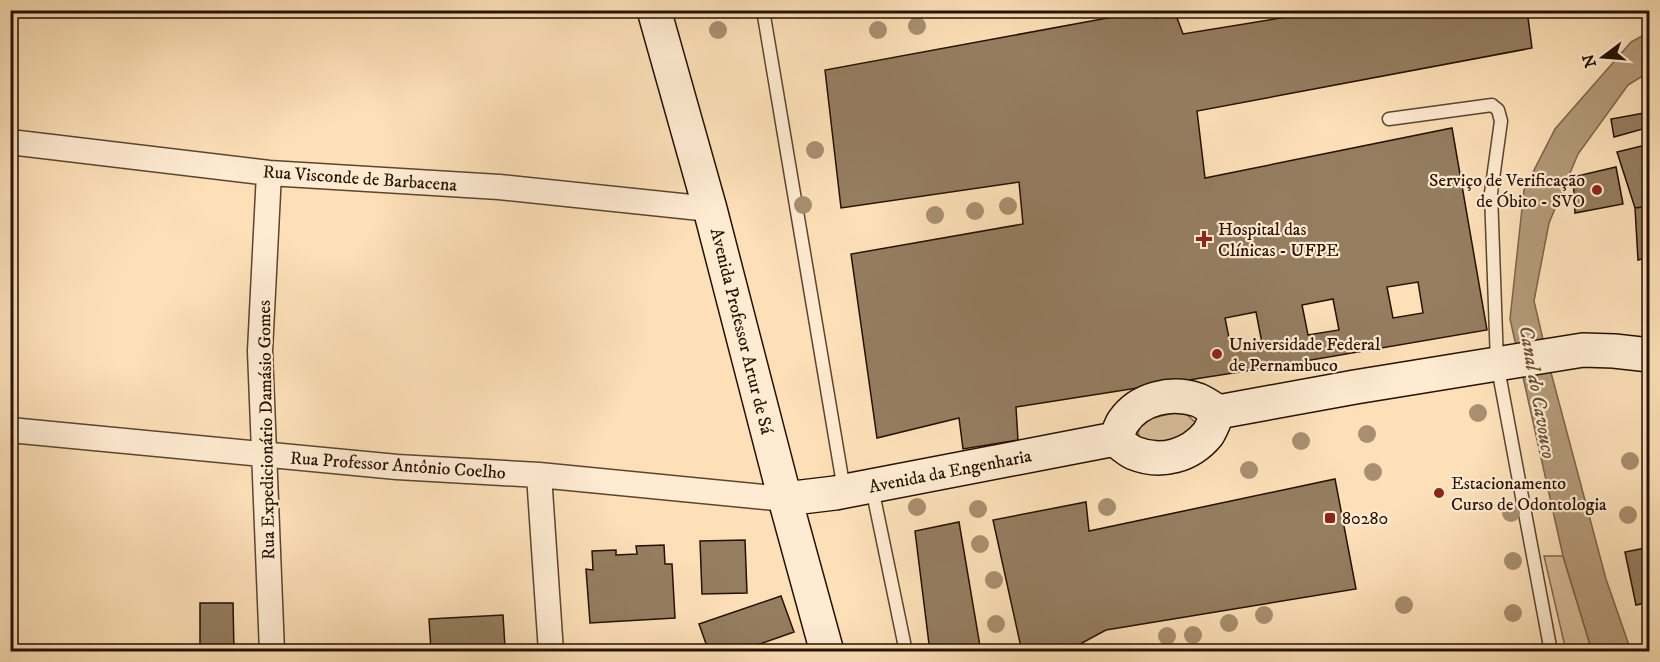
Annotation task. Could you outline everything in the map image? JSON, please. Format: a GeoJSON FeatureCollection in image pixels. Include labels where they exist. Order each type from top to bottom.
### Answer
{"type":"FeatureCollection","features":[{"type":"Feature","properties":{"kind":"street","name":"Avenida Professor Artur de Sá"},"geometry":{"type":"LineString","coordinates":[[654,10],[710,209],[827,651]]}},
{"type":"Feature","properties":{"kind":"street","name":"Rua Visconde de Barbacena"},"geometry":{"type":"LineString","coordinates":[[10,142],[269,173],[499,187],[710,209]]}},
{"type":"Feature","properties":{"kind":"street","name":"Rua Expedicionário Damásio Gomes"},"geometry":{"type":"LineString","coordinates":[[269,173],[260,351],[272,651]]}},
{"type":"Feature","properties":{"kind":"street"},"geometry":{"type":"LineString","coordinates":[[1218,412],[1209,432],[1202,440],[1194,448],[1175,457],[1153,458],[1132,452],[1115,439],[1124,421],[1139,406],[1158,397],[1180,396],[1200,401],[1218,412],[1583,350],[1650,355]]}},
{"type":"Feature","properties":{"kind":"street","name":"Rua Professor Antônio Coelho"},"geometry":{"type":"LineString","coordinates":[[10,430],[397,467],[539,475],[785,499]]}},
{"type":"Feature","properties":{"kind":"street","name":"Avenida da Engenharia"},"geometry":{"type":"LineString","coordinates":[[785,499],[858,489],[1115,439]]}},
{"type":"Feature","properties":{"kind":"street"},"geometry":{"type":"LineString","coordinates":[[539,475],[551,651]]}},
{"type":"Feature","properties":{"kind":"lane"},"geometry":{"type":"LineString","coordinates":[[763,10],[858,489],[906,651]]}},
{"type":"Feature","properties":{"kind":"lane"},"geometry":{"type":"LineString","coordinates":[[1389,119],[1492,105],[1498,110],[1501,121],[1491,193],[1503,363],[1551,651]]}},
{"type":"Feature","properties":{"kind":"shaded area"},"geometry":{"type":"Polygon","coordinates":[[[1183,411],[1195,422],[1195,431],[1183,441],[1143,446],[1138,433],[1143,420],[1183,411]]]}},
{"type":"Feature","properties":{"kind":"shaded area"},"geometry":{"type":"Polygon","coordinates":[[[1544,556],[1563,556],[1592,651],[1566,651],[1544,556]]]}},
{"type":"Feature","properties":{"kind":"water","name":"Canal do Cavouco"},"geometry":{"type":"Polygon","coordinates":[[[1649,32],[1649,72],[1628,85],[1578,154],[1549,223],[1534,301],[1606,579],[1631,651],[1592,651],[1563,556],[1510,319],[1524,190],[1555,129],[1631,42],[1649,32]]]}},
{"type":"Feature","properties":{"kind":"building","name":"Hospital das Clínicas - UFPE"},"geometry":{"type":"Polygon","coordinates":[[[1123,10],[1153,10],[1155,18],[1176,15],[1183,34],[1330,10],[1527,10],[1532,48],[1197,111],[1205,178],[1452,128],[1487,330],[1016,407],[1018,440],[963,449],[959,418],[877,438],[851,254],[1023,224],[1019,182],[841,208],[825,70],[1124,15],[1123,10]],[[1418,282],[1387,287],[1393,318],[1423,313],[1418,282]],[[1333,299],[1302,305],[1308,335],[1339,330],[1333,299]],[[1256,312],[1225,318],[1231,348],[1262,343],[1256,312]]]}},
{"type":"Feature","properties":{"kind":"building"},"geometry":{"type":"Polygon","coordinates":[[[1650,112],[1650,127],[1614,137],[1611,119],[1650,112]]]}},
{"type":"Feature","properties":{"kind":"building"},"geometry":{"type":"Polygon","coordinates":[[[1650,144],[1650,206],[1635,208],[1617,152],[1650,144]]]}},
{"type":"Feature","properties":{"kind":"building","name":"Serviço de Verificação de Óbito - SVO"},"geometry":{"type":"Polygon","coordinates":[[[1616,167],[1623,204],[1575,213],[1573,177],[1616,167]]]}},
{"type":"Feature","properties":{"kind":"building"},"geometry":{"type":"Polygon","coordinates":[[[1650,206],[1650,257],[1638,260],[1635,208],[1650,206]]]}},
{"type":"Feature","properties":{"kind":"building"},"geometry":{"type":"Polygon","coordinates":[[[1335,479],[1356,589],[1106,630],[1062,652],[1022,652],[993,520],[1086,502],[1089,531],[1335,479]]]}},
{"type":"Feature","properties":{"kind":"building"},"geometry":{"type":"Polygon","coordinates":[[[959,522],[981,652],[930,652],[915,531],[959,522]]]}},
{"type":"Feature","properties":{"kind":"building"},"geometry":{"type":"Polygon","coordinates":[[[745,540],[747,593],[702,594],[700,541],[745,540]]]}},
{"type":"Feature","properties":{"kind":"building"},"geometry":{"type":"Polygon","coordinates":[[[664,545],[665,564],[672,564],[675,618],[590,623],[586,569],[593,570],[592,551],[616,550],[616,555],[637,554],[636,546],[664,545]]]}},
{"type":"Feature","properties":{"kind":"building"},"geometry":{"type":"Polygon","coordinates":[[[1650,547],[1650,602],[1636,605],[1625,552],[1650,547]]]}},
{"type":"Feature","properties":{"kind":"building"},"geometry":{"type":"Polygon","coordinates":[[[781,596],[794,632],[737,652],[709,652],[699,624],[781,596]]]}},
{"type":"Feature","properties":{"kind":"building"},"geometry":{"type":"Polygon","coordinates":[[[200,603],[233,603],[234,652],[200,652],[200,603]]]}},
{"type":"Feature","properties":{"kind":"building"},"geometry":{"type":"Polygon","coordinates":[[[503,615],[505,647],[431,650],[429,619],[503,615]]]}},
{"type":"Feature","properties":{"kind":"place","name":"Serviço de Verificação de Óbito - SVO"},"geometry":{"type":"Point","coordinates":[1597,190]}},
{"type":"Feature","properties":{"kind":"place","name":"Hospital das Clínicas - UFPE"},"geometry":{"type":"Point","coordinates":[1204,239]}},
{"type":"Feature","properties":{"kind":"place","name":"Universidade Federal de Pernambuco"},"geometry":{"type":"Point","coordinates":[1217,354]}},
{"type":"Feature","properties":{"kind":"place","name":"Estacionamento Curso de Odontologia"},"geometry":{"type":"Point","coordinates":[1439,493]}},
{"type":"Feature","properties":{"kind":"place","name":"80280"},"geometry":{"type":"Point","coordinates":[1330,518]}}]}
